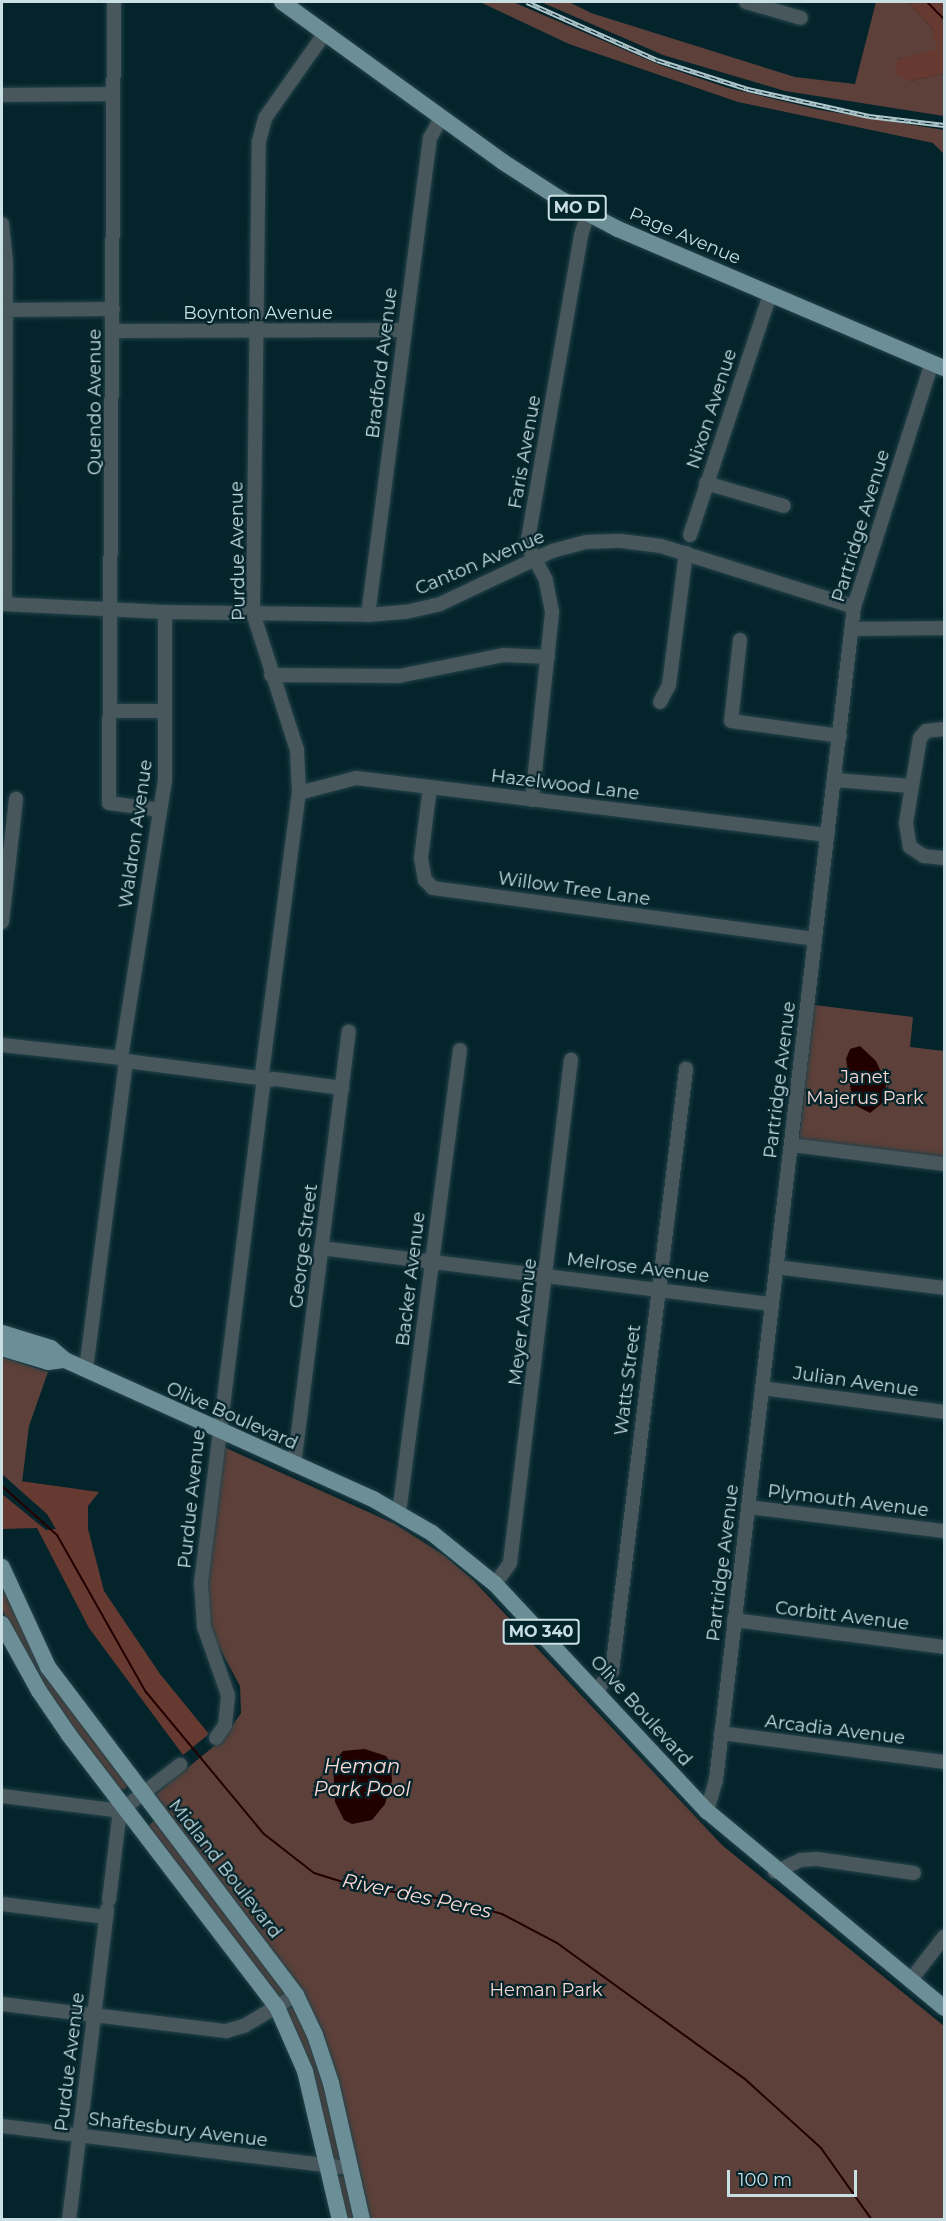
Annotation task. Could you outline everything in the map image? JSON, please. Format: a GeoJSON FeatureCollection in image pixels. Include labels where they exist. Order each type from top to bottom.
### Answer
{"type":"FeatureCollection","features":[{"type":"Feature","properties":{"kind":"main road","name":"Page Avenue"},"geometry":{"type":"LineString","coordinates":[[282,2],[506,164],[588,214],[938,365]]}},
{"type":"Feature","properties":{"kind":"main road","name":"Olive Boulevard"},"geometry":{"type":"LineString","coordinates":[[2,1333],[51,1348],[65,1360],[217,1432],[399,1513],[463,1555],[495,1584],[597,1690],[707,1811],[775,1872],[945,2008]]}},
{"type":"Feature","properties":{"kind":"main road","name":"Olive Boulevard"},"geometry":{"type":"LineString","coordinates":[[2,1348],[48,1362],[65,1360]]}},
{"type":"Feature","properties":{"kind":"main road","name":"Midland Boulevard"},"geometry":{"type":"LineString","coordinates":[[2,1567],[48,1667],[296,1995],[322,2055],[362,2220]]}},
{"type":"Feature","properties":{"kind":"main road"},"geometry":{"type":"LineString","coordinates":[[2,1624],[39,1691],[123,1809],[276,2007],[305,2071],[340,2220]]}},
{"type":"Feature","properties":{"kind":"street","name":"Quendo Avenue"},"geometry":{"type":"LineString","coordinates":[[114,2],[109,803],[160,810]]}},
{"type":"Feature","properties":{"kind":"street"},"geometry":{"type":"LineString","coordinates":[[746,2],[801,18]]}},
{"type":"Feature","properties":{"kind":"street","name":"Purdue Avenue"},"geometry":{"type":"LineString","coordinates":[[216,1738],[225,1725],[228,1695],[204,1627],[200,1599],[217,1432],[299,793],[297,750],[271,675],[253,613],[260,132],[266,118],[325,33]]}},
{"type":"Feature","properties":{"kind":"street"},"geometry":{"type":"LineString","coordinates":[[2,94],[112,94]]}},
{"type":"Feature","properties":{"kind":"street","name":"Bradford Avenue"},"geometry":{"type":"LineString","coordinates":[[368,615],[430,138],[441,118]]}},
{"type":"Feature","properties":{"kind":"street","name":"Faris Avenue"},"geometry":{"type":"LineString","coordinates":[[532,800],[552,625],[549,590],[527,545],[581,235],[588,214]]}},
{"type":"Feature","properties":{"kind":"street"},"geometry":{"type":"LineString","coordinates":[[2,224],[6,261],[3,604]]}},
{"type":"Feature","properties":{"kind":"street","name":"Nixon Avenue"},"geometry":{"type":"LineString","coordinates":[[690,535],[770,294]]}},
{"type":"Feature","properties":{"kind":"street"},"geometry":{"type":"LineString","coordinates":[[4,310],[113,309]]}},
{"type":"Feature","properties":{"kind":"street","name":"Boynton Avenue"},"geometry":{"type":"LineString","coordinates":[[112,331],[404,330]]}},
{"type":"Feature","properties":{"kind":"street","name":"Partridge Avenue"},"geometry":{"type":"LineString","coordinates":[[707,1811],[721,1733],[854,607],[938,365]]}},
{"type":"Feature","properties":{"kind":"street"},"geometry":{"type":"LineString","coordinates":[[706,483],[784,506]]}},
{"type":"Feature","properties":{"kind":"street","name":"Canton Avenue"},"geometry":{"type":"LineString","coordinates":[[3,604],[165,612],[368,615],[406,612],[440,604],[533,558],[569,546],[621,541],[686,553],[854,607]]}},
{"type":"Feature","properties":{"kind":"street"},"geometry":{"type":"LineString","coordinates":[[660,702],[669,685],[686,553]]}},
{"type":"Feature","properties":{"kind":"street","name":"Waldron Avenue"},"geometry":{"type":"LineString","coordinates":[[86,1369],[123,1060],[165,781],[165,612]]}},
{"type":"Feature","properties":{"kind":"street"},"geometry":{"type":"LineString","coordinates":[[851,629],[945,628]]}},
{"type":"Feature","properties":{"kind":"street"},"geometry":{"type":"LineString","coordinates":[[740,640],[731,721],[840,736]]}},
{"type":"Feature","properties":{"kind":"street"},"geometry":{"type":"LineString","coordinates":[[271,675],[399,676],[502,655],[548,657]]}},
{"type":"Feature","properties":{"kind":"street"},"geometry":{"type":"LineString","coordinates":[[111,711],[165,711]]}},
{"type":"Feature","properties":{"kind":"street"},"geometry":{"type":"LineString","coordinates":[[945,729],[926,731],[920,738],[906,824],[910,848],[924,856],[945,858]]}},
{"type":"Feature","properties":{"kind":"street","name":"Hazelwood Lane"},"geometry":{"type":"LineString","coordinates":[[299,793],[356,778],[828,835]]}},
{"type":"Feature","properties":{"kind":"street"},"geometry":{"type":"LineString","coordinates":[[835,780],[911,786]]}},
{"type":"Feature","properties":{"kind":"street","name":"Willow Tree Lane"},"geometry":{"type":"LineString","coordinates":[[430,787],[421,858],[425,880],[433,888],[815,939]]}},
{"type":"Feature","properties":{"kind":"street"},"geometry":{"type":"LineString","coordinates":[[2,922],[16,799]]}},
{"type":"Feature","properties":{"kind":"street","name":"George Street"},"geometry":{"type":"LineString","coordinates":[[294,1465],[349,1031]]}},
{"type":"Feature","properties":{"kind":"street"},"geometry":{"type":"LineString","coordinates":[[2,1045],[342,1088]]}},
{"type":"Feature","properties":{"kind":"street","name":"Backer Avenue"},"geometry":{"type":"LineString","coordinates":[[399,1513],[460,1050]]}},
{"type":"Feature","properties":{"kind":"street","name":"Meyer Avenue"},"geometry":{"type":"LineString","coordinates":[[495,1584],[510,1563],[547,1275],[571,1060]]}},
{"type":"Feature","properties":{"kind":"street","name":"Watts Street"},"geometry":{"type":"LineString","coordinates":[[597,1690],[612,1671],[657,1289],[686,1069]]}},
{"type":"Feature","properties":{"kind":"street"},"geometry":{"type":"LineString","coordinates":[[790,1145],[945,1164]]}},
{"type":"Feature","properties":{"kind":"street","name":"Melrose Avenue"},"geometry":{"type":"LineString","coordinates":[[321,1248],[772,1304]]}},
{"type":"Feature","properties":{"kind":"street"},"geometry":{"type":"LineString","coordinates":[[776,1267],[945,1288]]}},
{"type":"Feature","properties":{"kind":"street","name":"Julian Avenue"},"geometry":{"type":"LineString","coordinates":[[762,1388],[945,1412]]}},
{"type":"Feature","properties":{"kind":"street","name":"Plymouth Avenue"},"geometry":{"type":"LineString","coordinates":[[748,1507],[945,1531]]}},
{"type":"Feature","properties":{"kind":"street","name":"Corbitt Avenue"},"geometry":{"type":"LineString","coordinates":[[734,1620],[945,1647]]}},
{"type":"Feature","properties":{"kind":"street","name":"Arcadia Avenue"},"geometry":{"type":"LineString","coordinates":[[721,1733],[945,1762]]}},
{"type":"Feature","properties":{"kind":"street"},"geometry":{"type":"LineString","coordinates":[[2,1796],[123,1809],[180,1765]]}},
{"type":"Feature","properties":{"kind":"street","name":"Purdue Avenue"},"geometry":{"type":"LineString","coordinates":[[69,2220],[107,1908],[123,1809]]}},
{"type":"Feature","properties":{"kind":"street"},"geometry":{"type":"LineString","coordinates":[[775,1872],[801,1860],[817,1859],[914,1874]]}},
{"type":"Feature","properties":{"kind":"street"},"geometry":{"type":"LineString","coordinates":[[2,1904],[107,1908]]}},
{"type":"Feature","properties":{"kind":"street"},"geometry":{"type":"LineString","coordinates":[[910,1981],[945,1936]]}},
{"type":"Feature","properties":{"kind":"street"},"geometry":{"type":"LineString","coordinates":[[2,2004],[226,2031],[244,2026],[296,1995]]}},
{"type":"Feature","properties":{"kind":"street","name":"Shaftesbury Avenue"},"geometry":{"type":"LineString","coordinates":[[2,2126],[327,2167],[351,2168]]}},
{"type":"Feature","properties":{"kind":"green space"},"geometry":{"type":"Polygon","coordinates":[[[480,2],[513,2],[660,65],[728,88],[820,110],[944,130],[944,154],[933,143],[738,102],[569,44],[480,2]]]}},
{"type":"Feature","properties":{"kind":"green space"},"geometry":{"type":"Polygon","coordinates":[[[541,2],[569,2],[591,13],[795,77],[855,84],[876,2],[908,2],[931,27],[938,50],[898,59],[910,81],[944,74],[944,116],[785,91],[663,55],[541,2]]]}},
{"type":"Feature","properties":{"kind":"green space","name":"Janet Majerus Park"},"geometry":{"type":"Polygon","coordinates":[[[814,1005],[913,1017],[910,1047],[944,1051],[944,1159],[799,1139],[814,1005]]]}},
{"type":"Feature","properties":{"kind":"green space"},"geometry":{"type":"Polygon","coordinates":[[[2,1357],[48,1372],[29,1426],[21,1491],[2,1474],[2,1357]]]}},
{"type":"Feature","properties":{"kind":"green space","name":"Heman Park"},"geometry":{"type":"Polygon","coordinates":[[[224,1447],[395,1524],[445,1556],[474,1581],[722,1845],[944,2026],[944,2219],[364,2219],[321,2036],[152,1797],[224,1738],[241,1713],[240,1686],[211,1632],[205,1596],[224,1447]]]}},
{"type":"Feature","properties":{"kind":"green space"},"geometry":{"type":"Polygon","coordinates":[[[2,1577],[129,1783],[125,1789],[119,1790],[54,1705],[17,1642],[2,1609],[2,1577]]]}},
{"type":"Feature","properties":{"kind":"green space"},"geometry":{"type":"Polygon","coordinates":[[[156,1819],[286,1994],[278,1996],[148,1826],[156,1819]]]}},
{"type":"Feature","properties":{"kind":"green space"},"geometry":{"type":"Polygon","coordinates":[[[294,2005],[318,2052],[343,2160],[333,2160],[287,2010],[294,2005]]]}},
{"type":"Feature","properties":{"kind":"green space"},"geometry":{"type":"Polygon","coordinates":[[[347,2176],[358,2219],[345,2219],[338,2177],[347,2176]]]}},
{"type":"Feature","properties":{"kind":"shaded area"},"geometry":{"type":"Polygon","coordinates":[[[908,2],[944,2],[944,74],[910,81],[894,74],[898,59],[937,49],[931,27],[908,2]]]}},
{"type":"Feature","properties":{"kind":"shaded area"},"geometry":{"type":"Polygon","coordinates":[[[20,1481],[99,1492],[88,1506],[88,1529],[104,1591],[160,1674],[209,1734],[183,1755],[89,1628],[37,1528],[2,1529],[2,1494],[46,1530],[56,1529],[47,1514],[21,1491],[20,1481]]]}},
{"type":"Feature","properties":{"kind":"water"},"geometry":{"type":"Polygon","coordinates":[[[860,1046],[876,1061],[886,1083],[885,1101],[870,1113],[853,1104],[846,1059],[850,1049],[860,1046]]]}},
{"type":"Feature","properties":{"kind":"water","name":"Heman Park Pool"},"geometry":{"type":"Polygon","coordinates":[[[365,1749],[386,1756],[391,1763],[392,1781],[385,1804],[372,1820],[352,1824],[344,1820],[335,1802],[333,1763],[343,1751],[365,1749]]]}},
{"type":"Feature","properties":{"kind":"waterway"},"geometry":{"type":"LineString","coordinates":[[927,2],[944,19]]}},
{"type":"Feature","properties":{"kind":"waterway","name":"River des Peres"},"geometry":{"type":"LineString","coordinates":[[2,1486],[57,1535],[146,1692],[264,1834],[314,1873],[359,1887],[451,1900],[502,1914],[557,1943],[746,2080],[821,2148],[872,2220]]}},
{"type":"Feature","properties":{"kind":"railway"},"geometry":{"type":"LineString","coordinates":[[527,2],[657,60],[748,89],[869,116],[944,125]]}}]}
